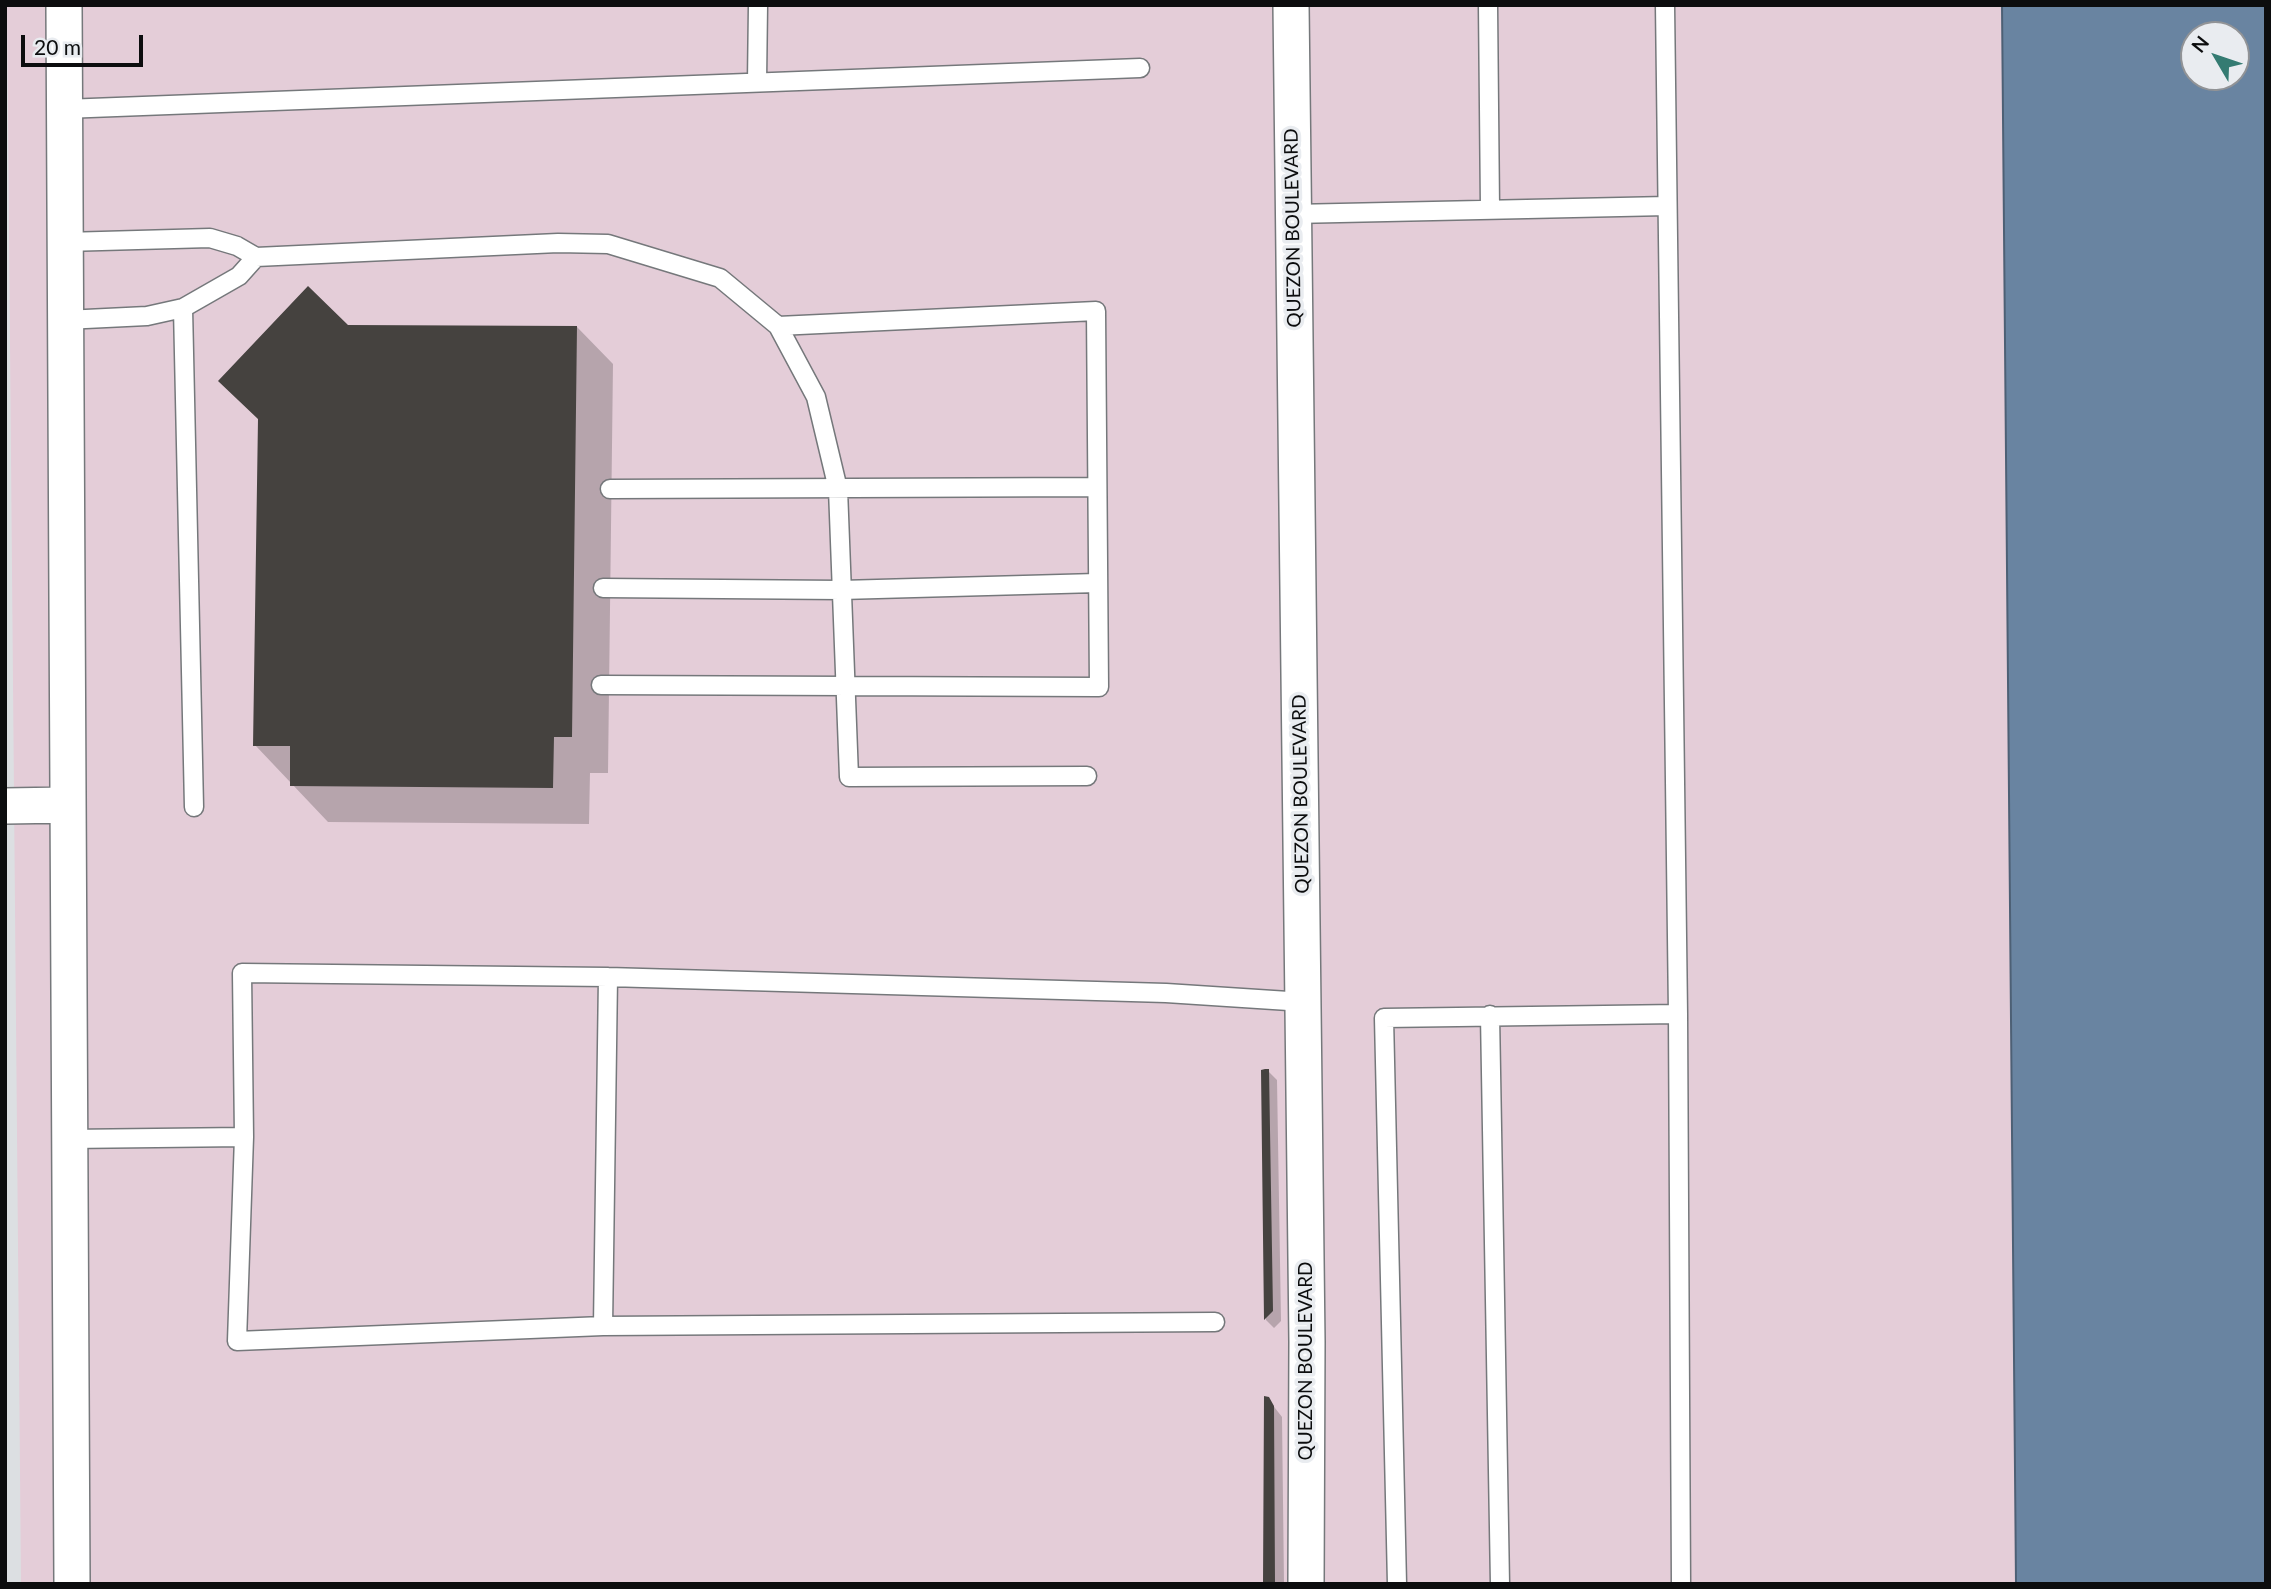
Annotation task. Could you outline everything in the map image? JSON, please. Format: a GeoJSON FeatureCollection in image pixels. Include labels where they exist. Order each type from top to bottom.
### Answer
{"type":"FeatureCollection","features":[{"type":"Feature","properties":{"kind":"street"},"geometry":{"type":"LineString","coordinates":[[64,5],[72,1584]]}},
{"type":"Feature","properties":{"kind":"street","name":"QUEZON BOULEVARD"},"geometry":{"type":"LineString","coordinates":[[1291,5],[1304,1002],[1306,1584]]}},
{"type":"Feature","properties":{"kind":"street"},"geometry":{"type":"LineString","coordinates":[[5,806],[66,805]]}},
{"type":"Feature","properties":{"kind":"lane"},"geometry":{"type":"LineString","coordinates":[[757,82],[758,5]]}},
{"type":"Feature","properties":{"kind":"lane"},"geometry":{"type":"LineString","coordinates":[[1488,5],[1490,209]]}},
{"type":"Feature","properties":{"kind":"lane"},"geometry":{"type":"LineString","coordinates":[[1665,5],[1678,1014],[1681,1584]]}},
{"type":"Feature","properties":{"kind":"lane"},"geometry":{"type":"LineString","coordinates":[[64,109],[1140,68]]}},
{"type":"Feature","properties":{"kind":"lane"},"geometry":{"type":"LineString","coordinates":[[1293,214],[1667,206]]}},
{"type":"Feature","properties":{"kind":"lane"},"geometry":{"type":"LineString","coordinates":[[65,242],[210,238],[237,246],[256,257],[558,243],[608,244],[720,278],[778,326],[816,397],[838,489],[849,777],[1087,775]]}},
{"type":"Feature","properties":{"kind":"lane"},"geometry":{"type":"LineString","coordinates":[[65,320],[147,316],[183,308],[240,276],[256,257]]}},
{"type":"Feature","properties":{"kind":"lane"},"geometry":{"type":"LineString","coordinates":[[183,308],[194,807]]}},
{"type":"Feature","properties":{"kind":"lane"},"geometry":{"type":"LineString","coordinates":[[601,685],[1099,687],[1095,487],[1096,311],[778,326]]}},
{"type":"Feature","properties":{"kind":"lane"},"geometry":{"type":"LineString","coordinates":[[610,489],[1095,487]]}},
{"type":"Feature","properties":{"kind":"lane"},"geometry":{"type":"LineString","coordinates":[[603,588],[841,590],[1097,583]]}},
{"type":"Feature","properties":{"kind":"lane"},"geometry":{"type":"LineString","coordinates":[[1216,1322],[603,1326],[237,1341],[244,1137],[243,974],[608,977],[1166,993],[1304,1002]]}},
{"type":"Feature","properties":{"kind":"lane"},"geometry":{"type":"LineString","coordinates":[[603,1326],[608,977]]}},
{"type":"Feature","properties":{"kind":"lane"},"geometry":{"type":"LineString","coordinates":[[1397,1584],[1384,1018],[1678,1014]]}},
{"type":"Feature","properties":{"kind":"lane"},"geometry":{"type":"LineString","coordinates":[[1490,1016],[1500,1584]]}},
{"type":"Feature","properties":{"kind":"lane"},"geometry":{"type":"LineString","coordinates":[[68,1139],[244,1137]]}},
{"type":"Feature","properties":{"kind":"shaded area"},"geometry":{"type":"Polygon","coordinates":[[[7,5],[2002,5],[2016,1584],[21,1584],[7,5]]]}},
{"type":"Feature","properties":{"kind":"water"},"geometry":{"type":"Polygon","coordinates":[[[2002,5],[2266,5],[2266,1584],[2016,1584],[2002,5]]]}},
{"type":"Feature","properties":{"kind":"building"},"geometry":{"type":"Polygon","coordinates":[[[308,286],[348,325],[577,326],[572,737],[554,737],[553,788],[290,786],[290,746],[253,746],[258,419],[218,381],[308,286]]]}},
{"type":"Feature","properties":{"kind":"building"},"geometry":{"type":"Polygon","coordinates":[[[1269,1069],[1273,1311],[1264,1320],[1261,1070],[1269,1069]]]}},
{"type":"Feature","properties":{"kind":"building"},"geometry":{"type":"Polygon","coordinates":[[[1264,1396],[1269,1397],[1274,1406],[1275,1584],[1263,1584],[1264,1396]]]}}]}
